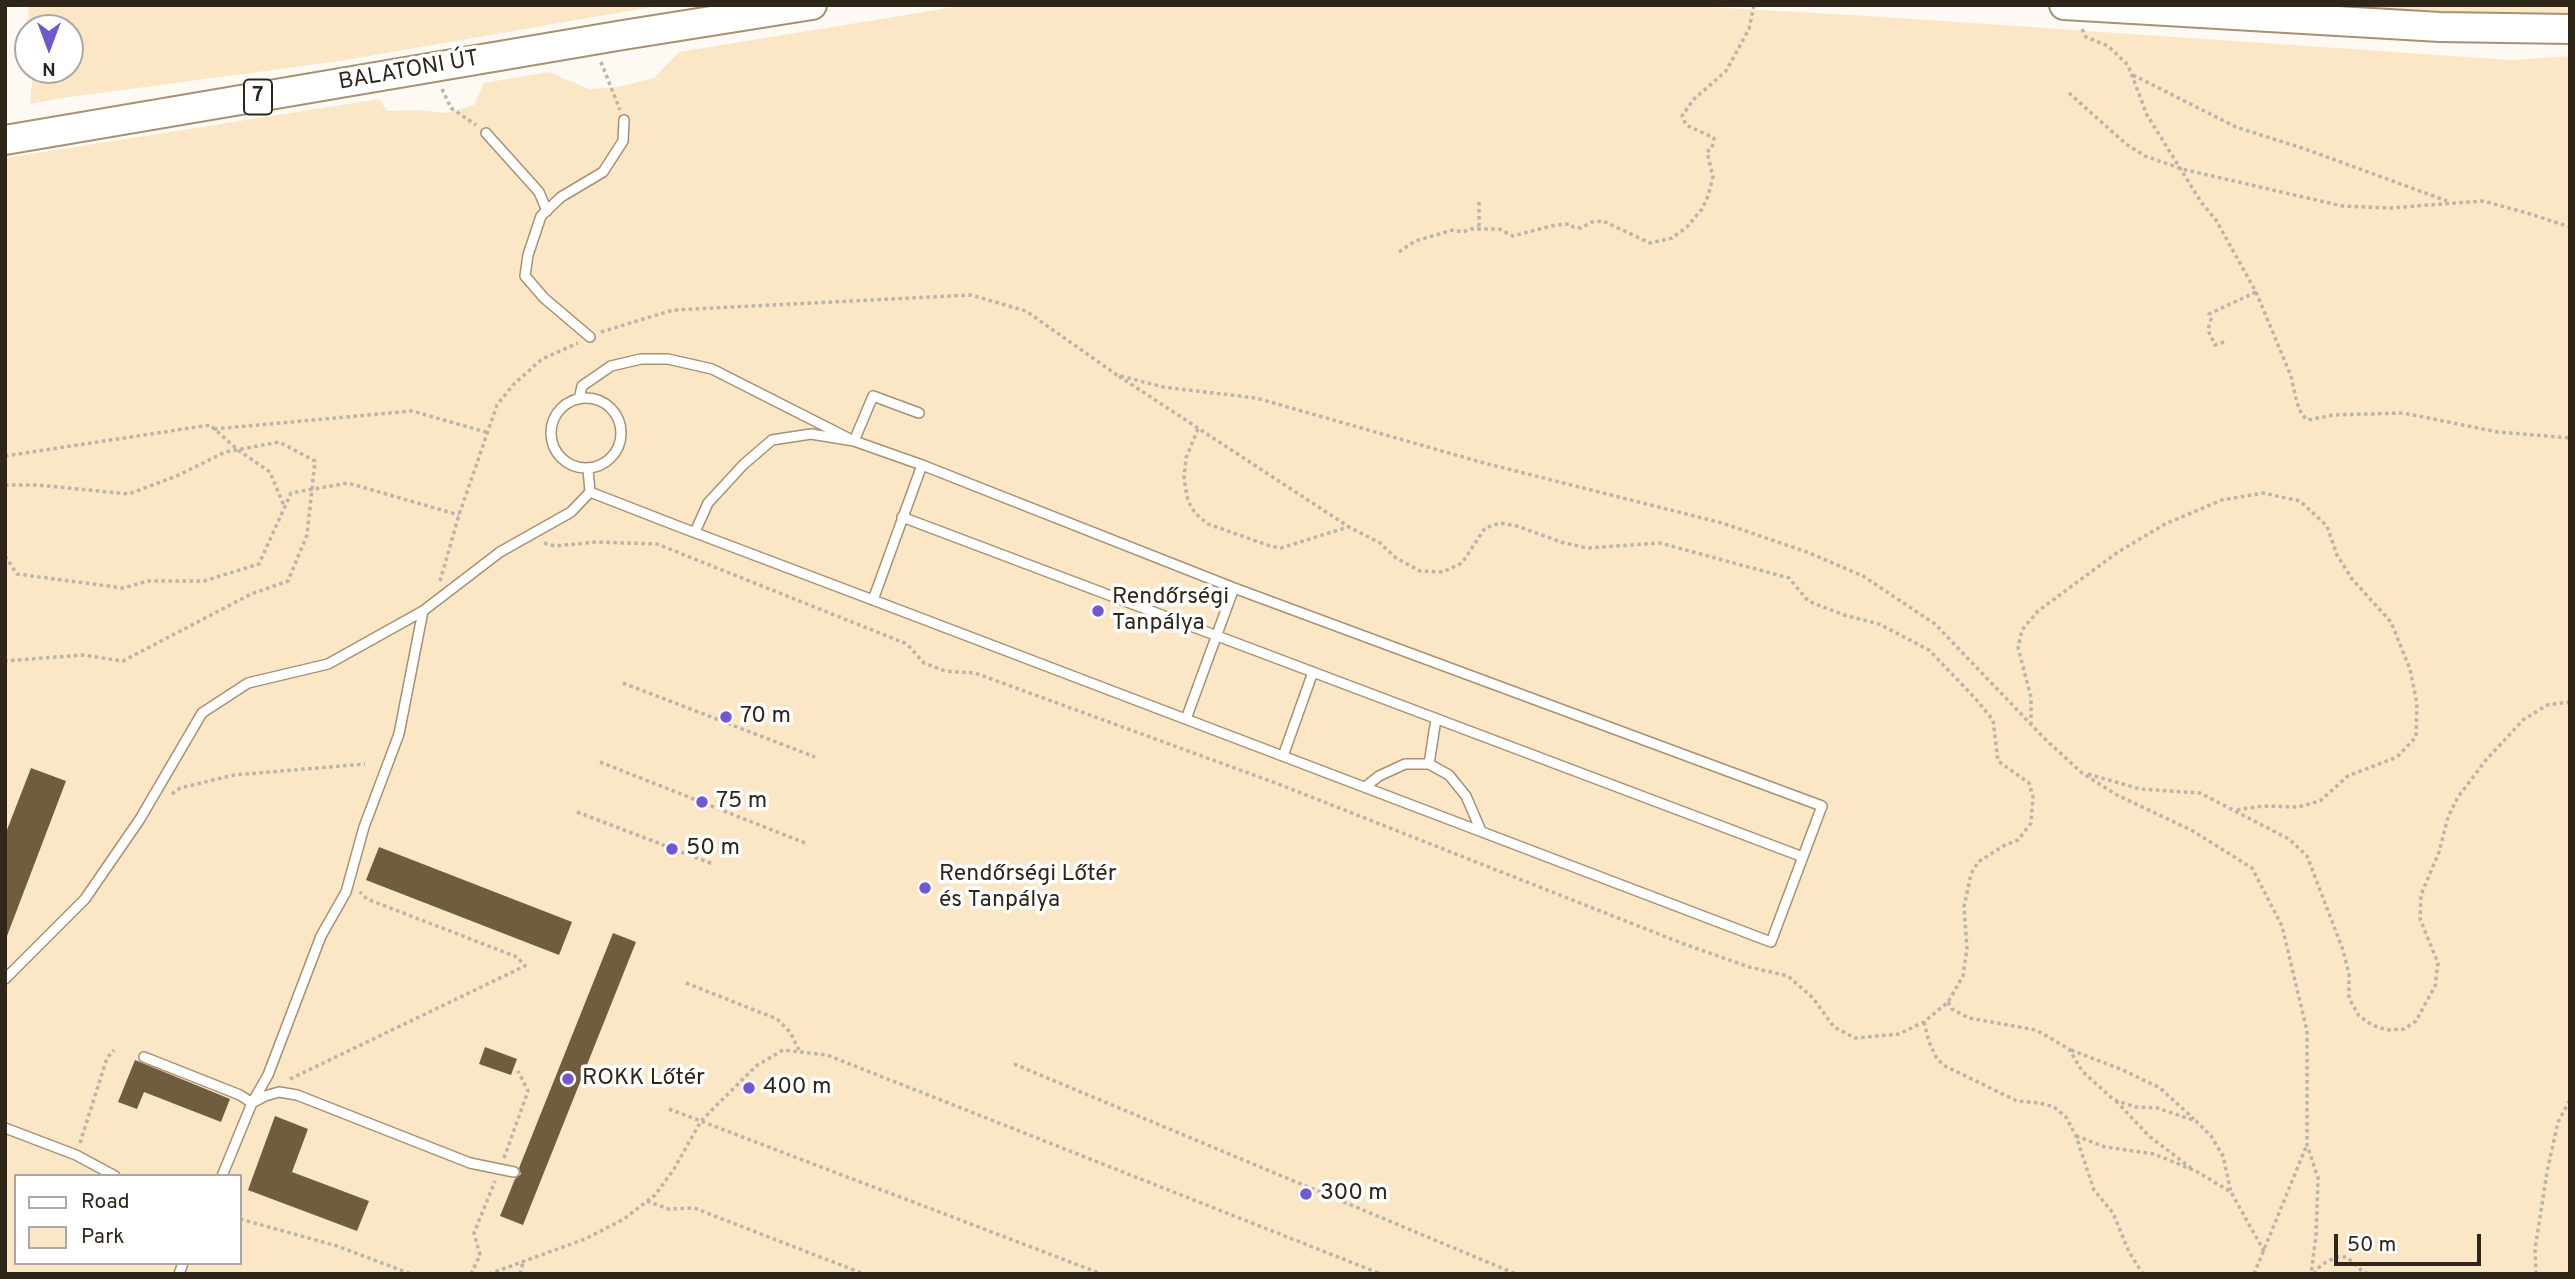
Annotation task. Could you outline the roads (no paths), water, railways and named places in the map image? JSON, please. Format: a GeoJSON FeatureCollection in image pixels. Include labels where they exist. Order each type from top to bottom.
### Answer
{"type":"FeatureCollection","features":[{"type":"Feature","properties":{"kind":"main road","name":"BALATONI ÚT"},"geometry":{"type":"LineString","coordinates":[[5,140],[812,5]]}},
{"type":"Feature","properties":{"kind":"main road"},"geometry":{"type":"LineString","coordinates":[[2073,6],[2440,27],[2570,29]]}},
{"type":"Feature","properties":{"kind":"lane"},"geometry":{"type":"LineString","coordinates":[[590,337],[544,298],[525,276],[531,243],[541,216],[561,197],[603,172],[622,141],[624,120]]}},
{"type":"Feature","properties":{"kind":"lane"},"geometry":{"type":"LineString","coordinates":[[486,134],[539,192],[547,211]]}},
{"type":"Feature","properties":{"kind":"lane"},"geometry":{"type":"LineString","coordinates":[[579,399],[582,386],[611,366],[641,359],[668,359],[712,369],[854,441],[922,465],[1234,588],[1822,806],[1771,942],[590,492]]}},
{"type":"Feature","properties":{"kind":"lane"},"geometry":{"type":"LineString","coordinates":[[854,441],[873,396],[919,413]]}},
{"type":"Feature","properties":{"kind":"lane"},"geometry":{"type":"LineString","coordinates":[[584,397],[600,400],[613,410],[621,424],[621,439],[615,454],[603,464],[588,469],[572,466],[559,457],[551,443],[551,427],[557,412],[569,402],[579,399],[584,397]]}},
{"type":"Feature","properties":{"kind":"lane"},"geometry":{"type":"LineString","coordinates":[[695,532],[708,503],[744,464],[772,440],[811,433],[854,441]]}},
{"type":"Feature","properties":{"kind":"lane"},"geometry":{"type":"LineString","coordinates":[[873,600],[922,465]]}},
{"type":"Feature","properties":{"kind":"lane"},"geometry":{"type":"LineString","coordinates":[[5,979],[85,899],[140,819],[202,713],[248,683],[328,664],[423,611],[500,552],[571,512],[590,492],[588,469]]}},
{"type":"Feature","properties":{"kind":"lane"},"geometry":{"type":"LineString","coordinates":[[902,517],[1803,857]]}},
{"type":"Feature","properties":{"kind":"lane"},"geometry":{"type":"LineString","coordinates":[[1186,719],[1234,588]]}},
{"type":"Feature","properties":{"kind":"lane"},"geometry":{"type":"LineString","coordinates":[[223,1174],[252,1103],[268,1075],[321,936],[346,892],[364,827],[399,734],[423,611]]}},
{"type":"Feature","properties":{"kind":"lane"},"geometry":{"type":"LineString","coordinates":[[1283,756],[1313,672]]}},
{"type":"Feature","properties":{"kind":"lane"},"geometry":{"type":"LineString","coordinates":[[1429,764],[1436,719]]}},
{"type":"Feature","properties":{"kind":"lane"},"geometry":{"type":"LineString","coordinates":[[1365,787],[1405,764],[1429,764],[1449,775],[1466,796],[1481,831]]}},
{"type":"Feature","properties":{"kind":"lane"},"geometry":{"type":"LineString","coordinates":[[144,1057],[240,1095],[252,1103]]}},
{"type":"Feature","properties":{"kind":"lane"},"geometry":{"type":"LineString","coordinates":[[252,1103],[279,1092],[297,1095],[470,1163],[514,1172]]}},
{"type":"Feature","properties":{"kind":"lane"},"geometry":{"type":"LineString","coordinates":[[5,1128],[76,1155],[111,1174]]}},
{"type":"Feature","properties":{"kind":"place","name":"Rendőrségi Tanpálya"},"geometry":{"type":"Point","coordinates":[1098,611]}},
{"type":"Feature","properties":{"kind":"place","name":"70 m"},"geometry":{"type":"Point","coordinates":[726,717]}},
{"type":"Feature","properties":{"kind":"place","name":"75 m"},"geometry":{"type":"Point","coordinates":[702,802]}},
{"type":"Feature","properties":{"kind":"place","name":"50 m"},"geometry":{"type":"Point","coordinates":[672,849]}},
{"type":"Feature","properties":{"kind":"place","name":"Rendőrségi Lőtér és Tanpálya"},"geometry":{"type":"Point","coordinates":[925,888]}},
{"type":"Feature","properties":{"kind":"place","name":"ROKK Lőtér"},"geometry":{"type":"Point","coordinates":[568,1079]}},
{"type":"Feature","properties":{"kind":"place","name":"400 m"},"geometry":{"type":"Point","coordinates":[749,1088]}},
{"type":"Feature","properties":{"kind":"place","name":"300 m"},"geometry":{"type":"Point","coordinates":[1306,1194]}}]}
